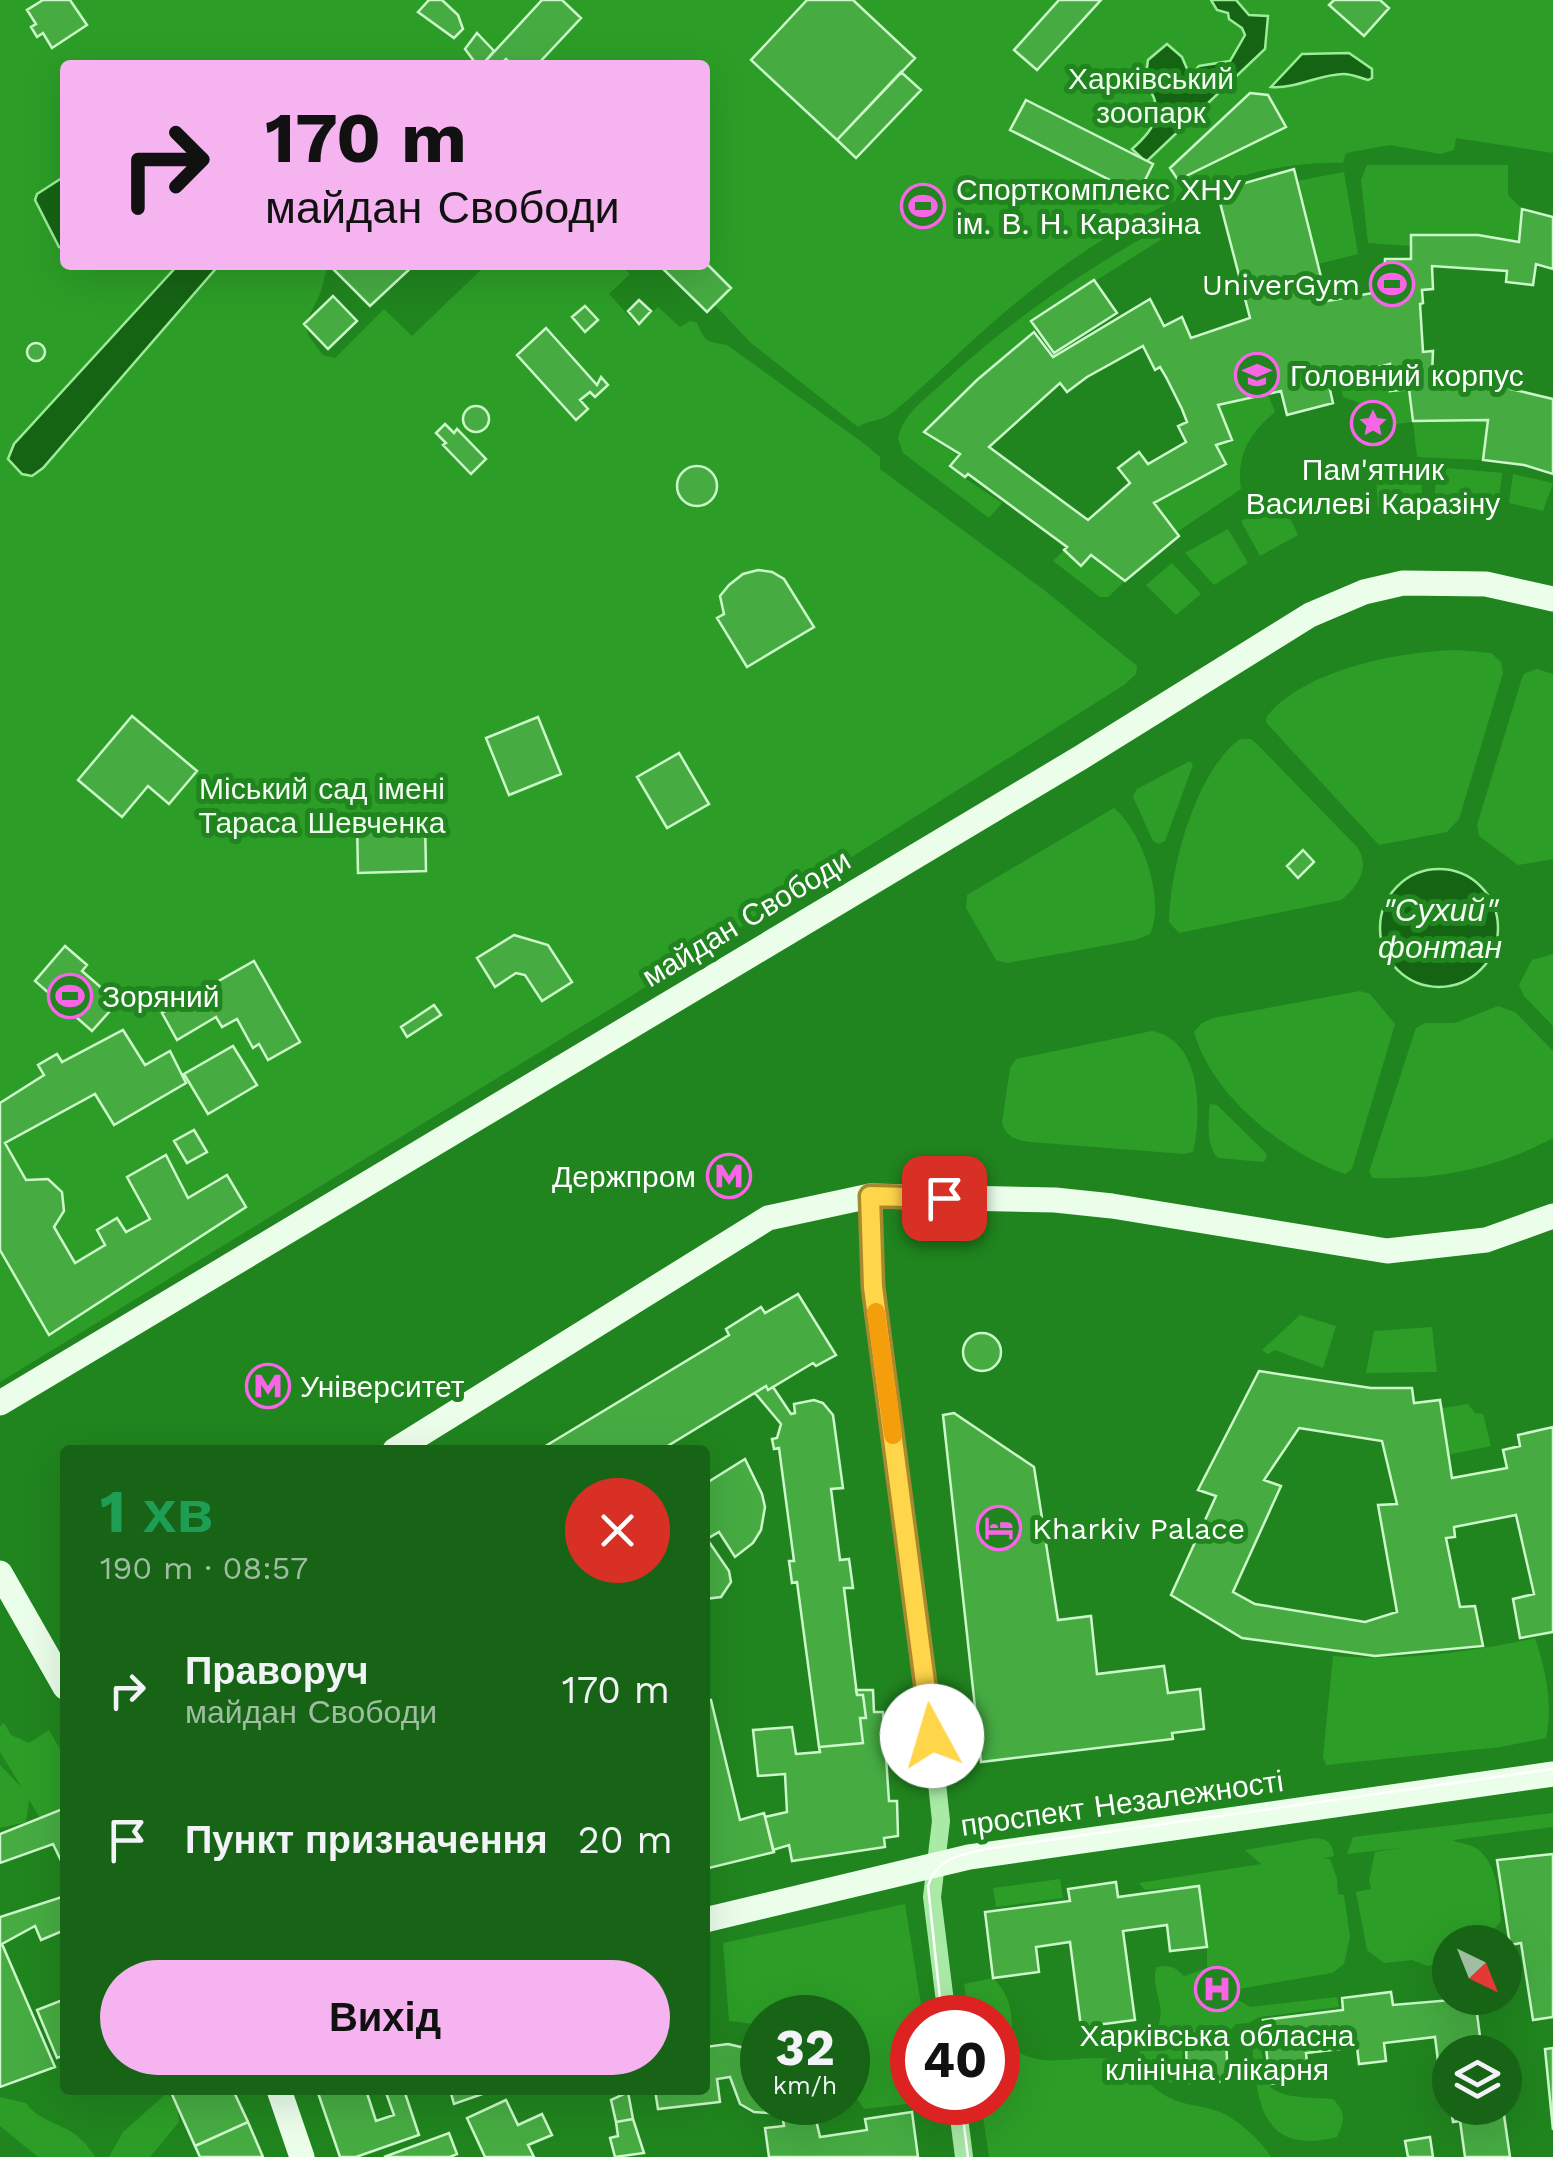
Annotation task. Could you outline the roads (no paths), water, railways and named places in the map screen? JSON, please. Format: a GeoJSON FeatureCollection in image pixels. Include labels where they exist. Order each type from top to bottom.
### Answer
{"type":"FeatureCollection","features":[{"type":"Feature","properties":{"kind":"main road","name":"майдан Свободи"},"geometry":{"type":"LineString","coordinates":[[0,1403],[1080,758],[1310,615],[1364,592],[1404,584],[1486,584],[1553,599]]}},
{"type":"Feature","properties":{"kind":"main road"},"geometry":{"type":"LineString","coordinates":[[403,1445],[768,1218],[870,1196],[1055,1200],[1387,1250],[1486,1240],[1553,1216]]}},
{"type":"Feature","properties":{"kind":"main road"},"geometry":{"type":"LineString","coordinates":[[0,1572],[60,1668]]}},
{"type":"Feature","properties":{"kind":"main road","name":"проспект Незалежності"},"geometry":{"type":"LineString","coordinates":[[710,1919],[936,1865],[1076,1840],[1553,1774]]}},
{"type":"Feature","properties":{"kind":"main road"},"geometry":{"type":"LineString","coordinates":[[280,2095],[302,2157]]}},
{"type":"Feature","properties":{"kind":"street"},"geometry":{"type":"LineString","coordinates":[[870,1196],[873,1287],[926,1670],[941,1820],[932,1897],[944,1995]]}},
{"type":"Feature","properties":{"kind":"street"},"geometry":{"type":"LineString","coordinates":[[960,2125],[964,2157]]}},
{"type":"Feature","properties":{"kind":"water"},"geometry":{"type":"Polygon","coordinates":[[[1211,0],[1236,0],[1249,15],[1268,16],[1265,49],[1146,162],[1132,149],[1156,118],[1155,102],[1145,82],[1148,60],[1167,44],[1182,57],[1190,76],[1199,66],[1230,61],[1245,35],[1228,13],[1217,10],[1211,0]]]}},
{"type":"Feature","properties":{"kind":"water"},"geometry":{"type":"Polygon","coordinates":[[[1349,53],[1372,69],[1372,78],[1335,75],[1271,87],[1302,54],[1349,53]]]}},
{"type":"Feature","properties":{"kind":"water"},"geometry":{"type":"Polygon","coordinates":[[[60,179],[60,247],[35,200],[37,194],[60,179]]]}},
{"type":"Feature","properties":{"kind":"water"},"geometry":{"type":"Polygon","coordinates":[[[173,270],[215,270],[43,468],[32,476],[22,474],[8,459],[14,444],[173,270]]]}},
{"type":"Feature","properties":{"kind":"water","name":"\"Сухий\" фонтан"},"geometry":{"type":"Polygon","coordinates":[[[1439,869],[1462,874],[1481,886],[1493,905],[1498,928],[1493,951],[1481,970],[1462,982],[1439,987],[1416,982],[1397,970],[1385,951],[1380,928],[1385,905],[1397,886],[1416,874],[1439,869]]]}},
{"type":"Feature","properties":{"kind":"tram line"},"geometry":{"type":"LineString","coordinates":[[940,1995],[928,1886],[937,1869],[951,1859],[986,1849],[1553,1769]]}},
{"type":"Feature","properties":{"kind":"tram line"},"geometry":{"type":"LineString","coordinates":[[964,2125],[968,2157]]}},
{"type":"Feature","properties":{"kind":"place","name":"Спорткомплекс ХНУ ім. В. Н. Каразіна"},"geometry":{"type":"Point","coordinates":[923,206]}},
{"type":"Feature","properties":{"kind":"place","name":"UniverGym"},"geometry":{"type":"Point","coordinates":[1392,284]}},
{"type":"Feature","properties":{"kind":"place","name":"Головний корпус"},"geometry":{"type":"Point","coordinates":[1257,375]}},
{"type":"Feature","properties":{"kind":"place","name":"Пам'ятник Василеві Каразіну"},"geometry":{"type":"Point","coordinates":[1373,423]}},
{"type":"Feature","properties":{"kind":"place","name":"Зоряний"},"geometry":{"type":"Point","coordinates":[70,996]}},
{"type":"Feature","properties":{"kind":"place","name":"Держпром"},"geometry":{"type":"Point","coordinates":[729,1176]}},
{"type":"Feature","properties":{"kind":"place","name":"Університет"},"geometry":{"type":"Point","coordinates":[268,1386]}},
{"type":"Feature","properties":{"kind":"place","name":"Kharkiv Palace"},"geometry":{"type":"Point","coordinates":[999,1528]}},
{"type":"Feature","properties":{"kind":"place","name":"Харківська обласна клінічна лікарня"},"geometry":{"type":"Point","coordinates":[1217,1989]}},
{"type":"Feature","properties":{"kind":"park label","name":"Харківський зоопарк"},"geometry":{"type":"Point","coordinates":[1151,95]}},
{"type":"Feature","properties":{"kind":"park label","name":"Міський сад імені Тараса Шевченка"},"geometry":{"type":"Point","coordinates":[322,805]}}]}
